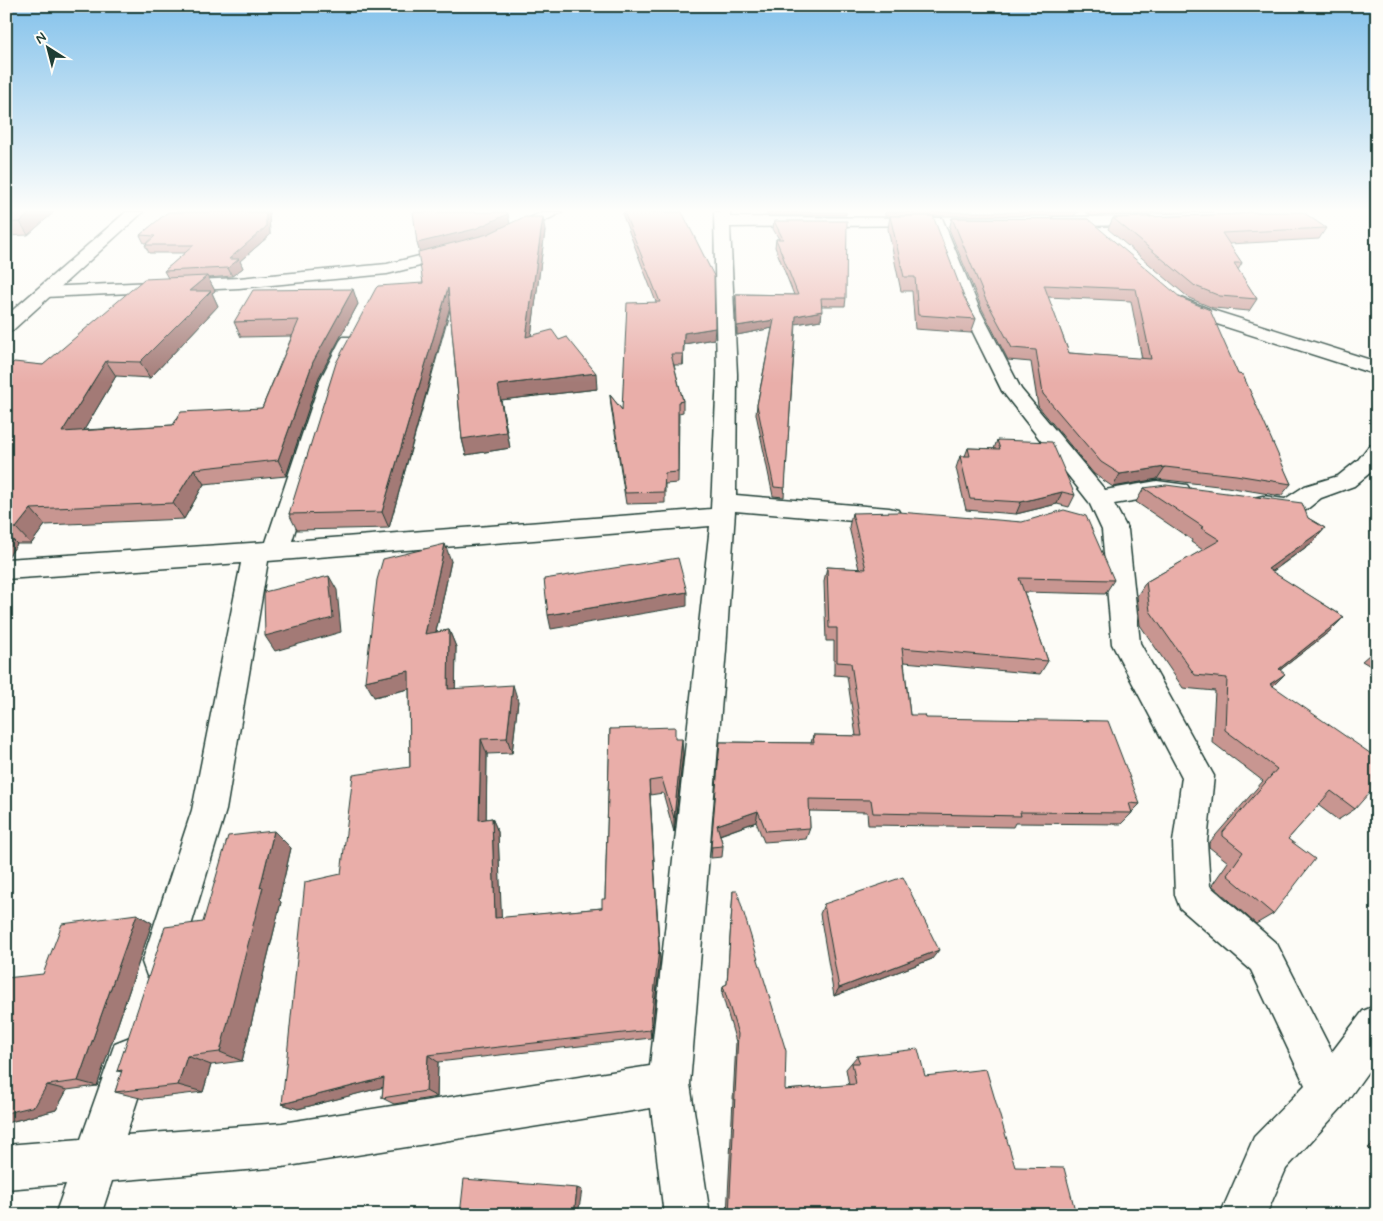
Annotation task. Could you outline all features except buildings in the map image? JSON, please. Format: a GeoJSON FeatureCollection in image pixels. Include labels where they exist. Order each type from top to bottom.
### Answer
{"type":"FeatureCollection","features":[{"type":"Feature","properties":{"kind":"street"},"geometry":{"type":"LineString","coordinates":[[6,326],[71,269]]}},
{"type":"Feature","properties":{"kind":"street"},"geometry":{"type":"LineString","coordinates":[[45,292],[239,283],[377,269]]}},
{"type":"Feature","properties":{"kind":"street"},"geometry":{"type":"LineString","coordinates":[[374,294],[387,269]]}},
{"type":"Feature","properties":{"kind":"street"},"geometry":{"type":"LineString","coordinates":[[687,1215],[669,1084],[712,650],[723,510],[727,374],[724,269]]}},
{"type":"Feature","properties":{"kind":"street"},"geometry":{"type":"LineString","coordinates":[[959,269],[971,310],[1012,391],[1090,510],[1115,530],[1126,644],[1198,776],[1190,842],[1194,895],[1264,957],[1329,1090]]}},
{"type":"Feature","properties":{"kind":"street"},"geometry":{"type":"LineString","coordinates":[[1164,290],[1182,304],[1202,313],[1377,369]]}},
{"type":"Feature","properties":{"kind":"street"},"geometry":{"type":"LineString","coordinates":[[152,989],[209,810],[266,552],[331,378],[361,319]]}},
{"type":"Feature","properties":{"kind":"street"},"geometry":{"type":"LineString","coordinates":[[1244,500],[1286,508],[1297,504],[1313,492],[1346,481],[1366,465],[1377,451]]}},
{"type":"Feature","properties":{"kind":"street"},"geometry":{"type":"LineString","coordinates":[[1090,510],[1158,489],[1197,494]]}},
{"type":"Feature","properties":{"kind":"street"},"geometry":{"type":"LineString","coordinates":[[6,569],[266,552],[723,510],[909,517]]}},
{"type":"Feature","properties":{"kind":"street"},"geometry":{"type":"LineString","coordinates":[[1243,1215],[1270,1153],[1329,1090],[1377,1025]]}},
{"type":"Feature","properties":{"kind":"street"},"geometry":{"type":"LineString","coordinates":[[78,1215],[140,1027]]}},
{"type":"Feature","properties":{"kind":"street"},"geometry":{"type":"LineString","coordinates":[[6,1167],[282,1145],[669,1084]]}}]}
